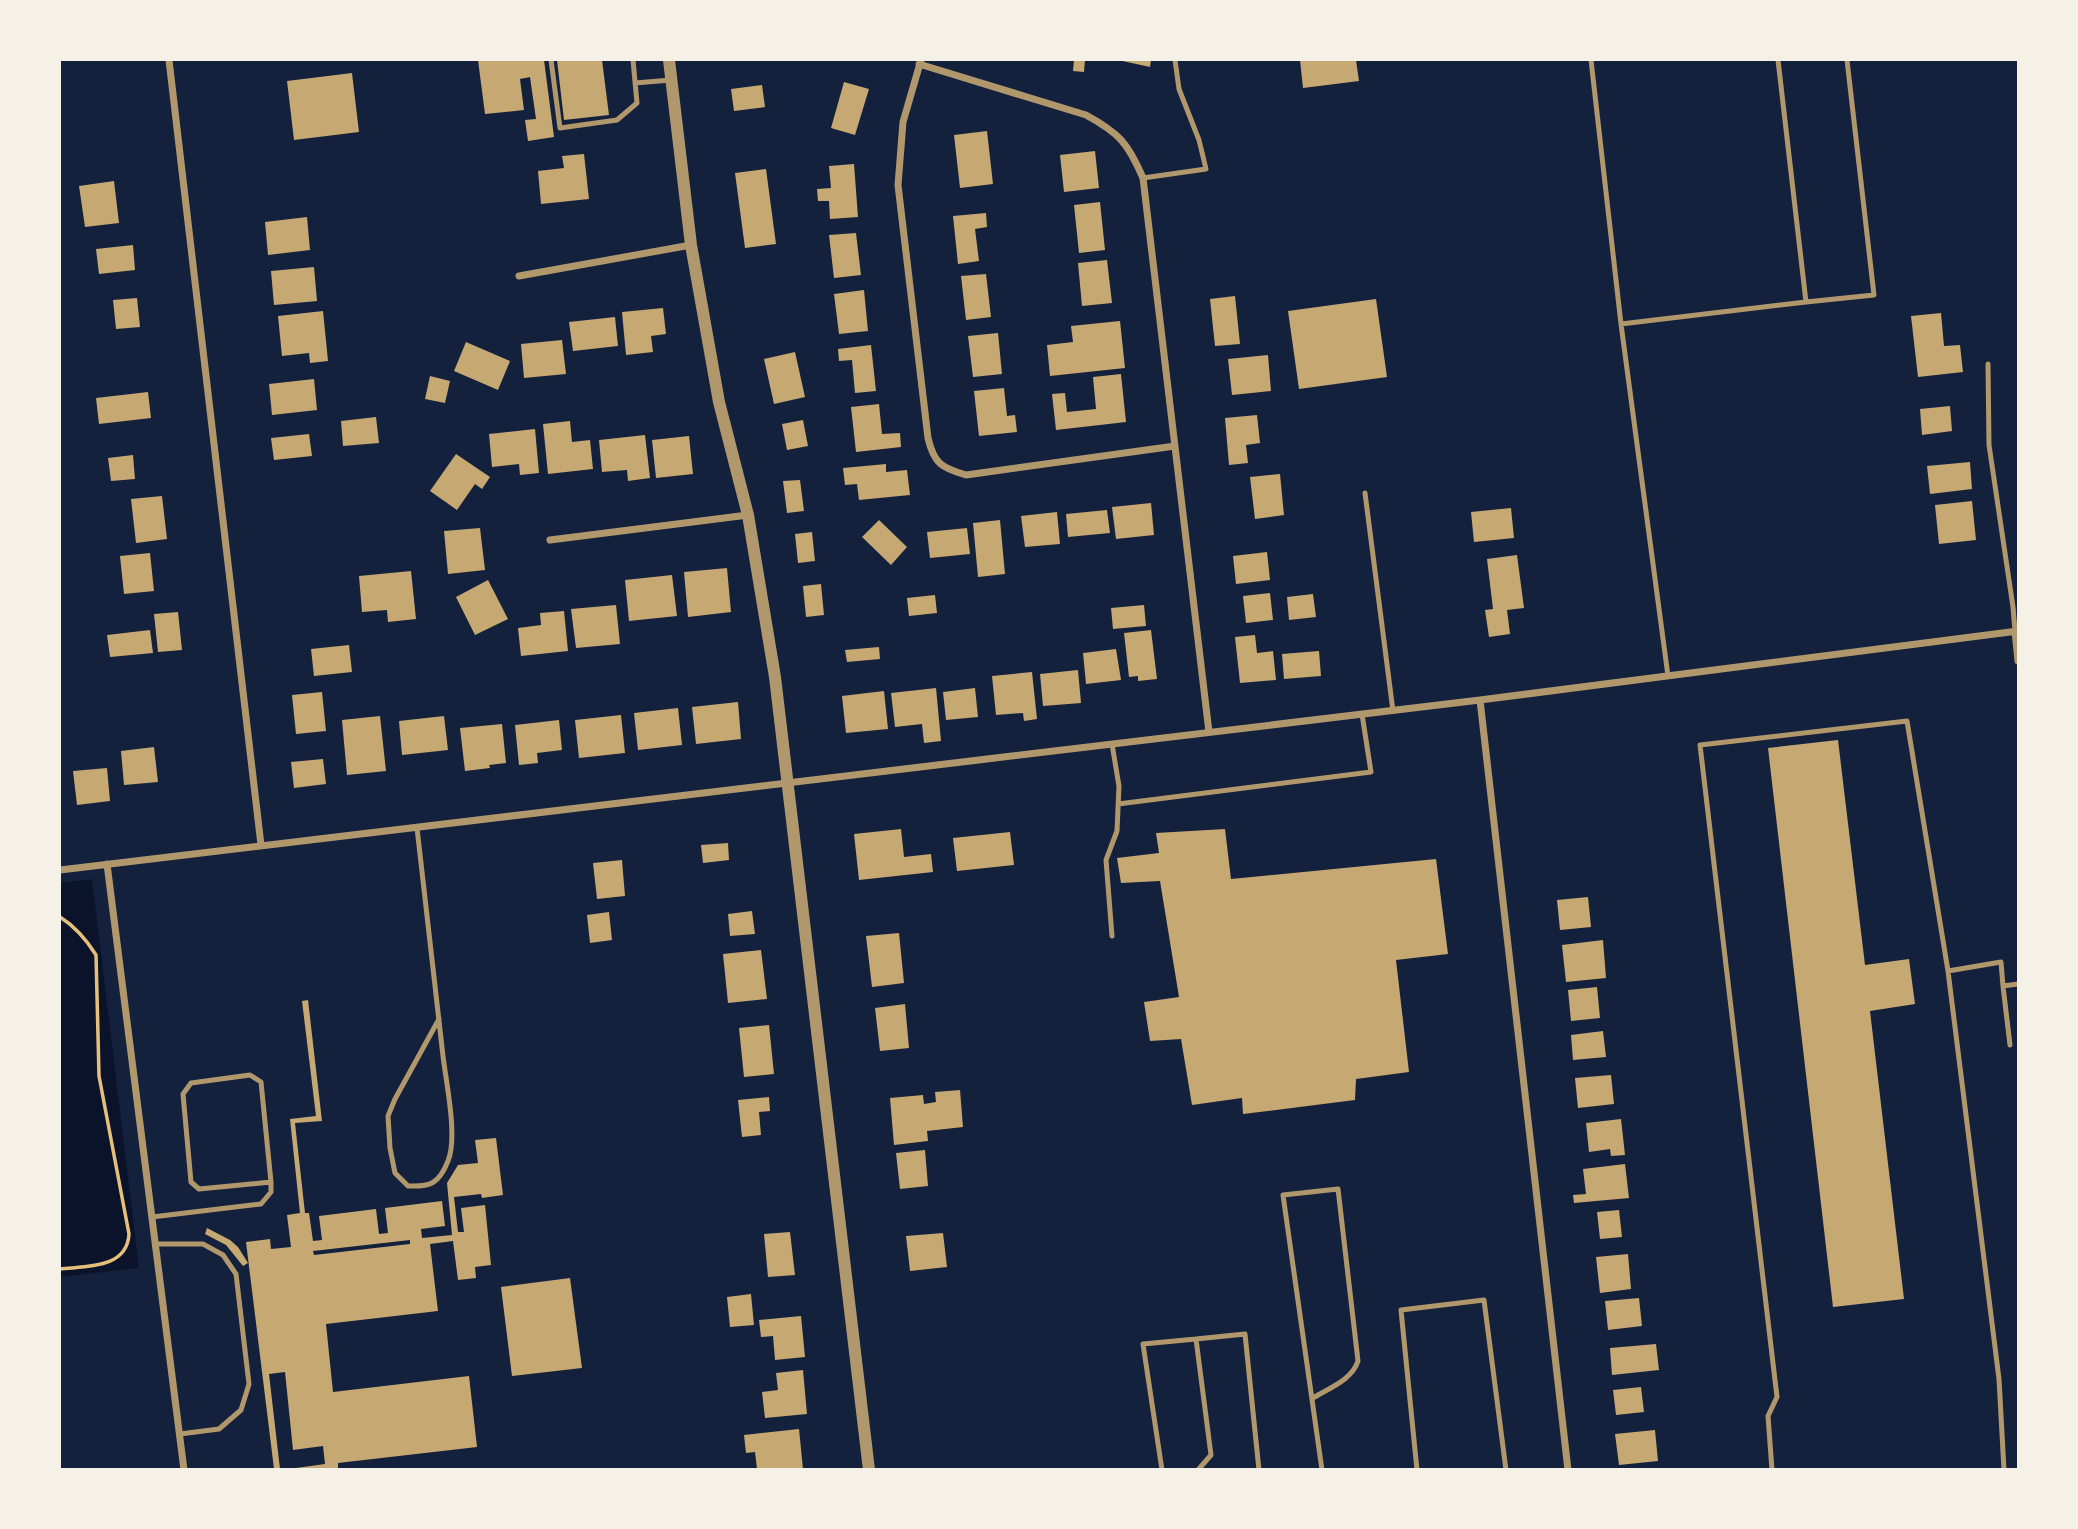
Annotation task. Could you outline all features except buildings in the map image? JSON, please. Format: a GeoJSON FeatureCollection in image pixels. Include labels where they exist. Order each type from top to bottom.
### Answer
{"type":"FeatureCollection","features":[{"type":"Feature","properties":{"kind":"street"},"geometry":{"type":"LineString","coordinates":[[169,60],[261,845]]}},
{"type":"Feature","properties":{"kind":"street"},"geometry":{"type":"LineString","coordinates":[[669,60],[691,245],[719,402],[748,515],[775,677],[869,1469]]}},
{"type":"Feature","properties":{"kind":"street"},"geometry":{"type":"LineString","coordinates":[[1175,446],[966,475],[937,463],[931,453],[928,438],[898,185],[903,122],[920,62],[1086,115],[1108,126],[1124,141],[1134,156],[1143,177],[1175,446],[1209,732]]}},
{"type":"Feature","properties":{"kind":"street"},"geometry":{"type":"LineString","coordinates":[[519,275],[691,245]]}},
{"type":"Feature","properties":{"kind":"street"},"geometry":{"type":"LineString","coordinates":[[550,540],[748,515]]}},
{"type":"Feature","properties":{"kind":"street"},"geometry":{"type":"LineString","coordinates":[[60,870],[1480,700],[2017,631],[2018,662]]}},
{"type":"Feature","properties":{"kind":"street"},"geometry":{"type":"LineString","coordinates":[[1480,700],[1568,1469]]}},
{"type":"Feature","properties":{"kind":"street"},"geometry":{"type":"LineString","coordinates":[[107,864],[184,1469]]}},
{"type":"Feature","properties":{"kind":"lane"},"geometry":{"type":"LineString","coordinates":[[551,60],[560,128],[617,120],[637,103],[633,60]]}},
{"type":"Feature","properties":{"kind":"lane"},"geometry":{"type":"LineString","coordinates":[[1143,177],[1206,169],[1199,140],[1179,89],[1175,60]]}},
{"type":"Feature","properties":{"kind":"lane"},"geometry":{"type":"LineString","coordinates":[[1591,60],[1668,676]]}},
{"type":"Feature","properties":{"kind":"lane"},"geometry":{"type":"LineString","coordinates":[[1778,60],[1805,302]]}},
{"type":"Feature","properties":{"kind":"lane"},"geometry":{"type":"LineString","coordinates":[[1622,324],[1874,295],[1847,60]]}},
{"type":"Feature","properties":{"kind":"lane"},"geometry":{"type":"LineString","coordinates":[[635,83],[671,80]]}},
{"type":"Feature","properties":{"kind":"lane"},"geometry":{"type":"LineString","coordinates":[[1987,364],[1989,445],[2017,631]]}},
{"type":"Feature","properties":{"kind":"lane"},"geometry":{"type":"LineString","coordinates":[[1365,493],[1393,710]]}},
{"type":"Feature","properties":{"kind":"lane"},"geometry":{"type":"LineString","coordinates":[[1118,804],[1371,772],[1362,714]]}},
{"type":"Feature","properties":{"kind":"lane"},"geometry":{"type":"LineString","coordinates":[[1772,1469],[1768,1416],[1777,1397],[1700,745],[1907,721],[1948,971],[1999,1380],[2004,1469]]}},
{"type":"Feature","properties":{"kind":"lane"},"geometry":{"type":"LineString","coordinates":[[1112,744],[1119,786],[1117,831],[1106,860],[1112,936]]}},
{"type":"Feature","properties":{"kind":"lane"},"geometry":{"type":"LineString","coordinates":[[417,828],[452,1130],[449,1160],[438,1180],[427,1187],[408,1186],[395,1173],[388,1116],[395,1098],[439,1019]]}},
{"type":"Feature","properties":{"kind":"lane"},"geometry":{"type":"LineString","coordinates":[[1948,971],[2001,962],[2010,1045]]}},
{"type":"Feature","properties":{"kind":"lane"},"geometry":{"type":"LineString","coordinates":[[2003,986],[2018,984]]}},
{"type":"Feature","properties":{"kind":"lane"},"geometry":{"type":"LineString","coordinates":[[152,1217],[261,1204],[271,1192],[271,1182],[261,1082],[250,1075],[191,1083],[183,1094],[191,1182],[198,1189],[271,1182]]}},
{"type":"Feature","properties":{"kind":"lane"},"geometry":{"type":"LineString","coordinates":[[1313,1398],[1349,1377],[1356,1369],[1358,1361],[1338,1189],[1283,1195],[1322,1469]]}},
{"type":"Feature","properties":{"kind":"lane"},"geometry":{"type":"LineString","coordinates":[[156,1244],[203,1244],[223,1255],[236,1274],[249,1384],[242,1410],[219,1429],[180,1434]]}},
{"type":"Feature","properties":{"kind":"lane"},"geometry":{"type":"LineString","coordinates":[[1417,1469],[1401,1310],[1484,1300],[1506,1469]]}},
{"type":"Feature","properties":{"kind":"lane"},"geometry":{"type":"LineString","coordinates":[[1162,1469],[1143,1344],[1245,1334],[1259,1469]]}},
{"type":"Feature","properties":{"kind":"lane"},"geometry":{"type":"LineString","coordinates":[[1196,1339],[1211,1455],[1198,1469]]}},
{"type":"Feature","properties":{"kind":"path"},"geometry":{"type":"LineString","coordinates":[[60,917],[76,928],[96,955],[99,1076],[129,1234],[124,1252],[116,1260],[60,1269]]}},
{"type":"Feature","properties":{"kind":"water"},"geometry":{"type":"Polygon","coordinates":[[[92,879],[139,1268],[60,1277],[60,883],[92,879]]]}}]}
